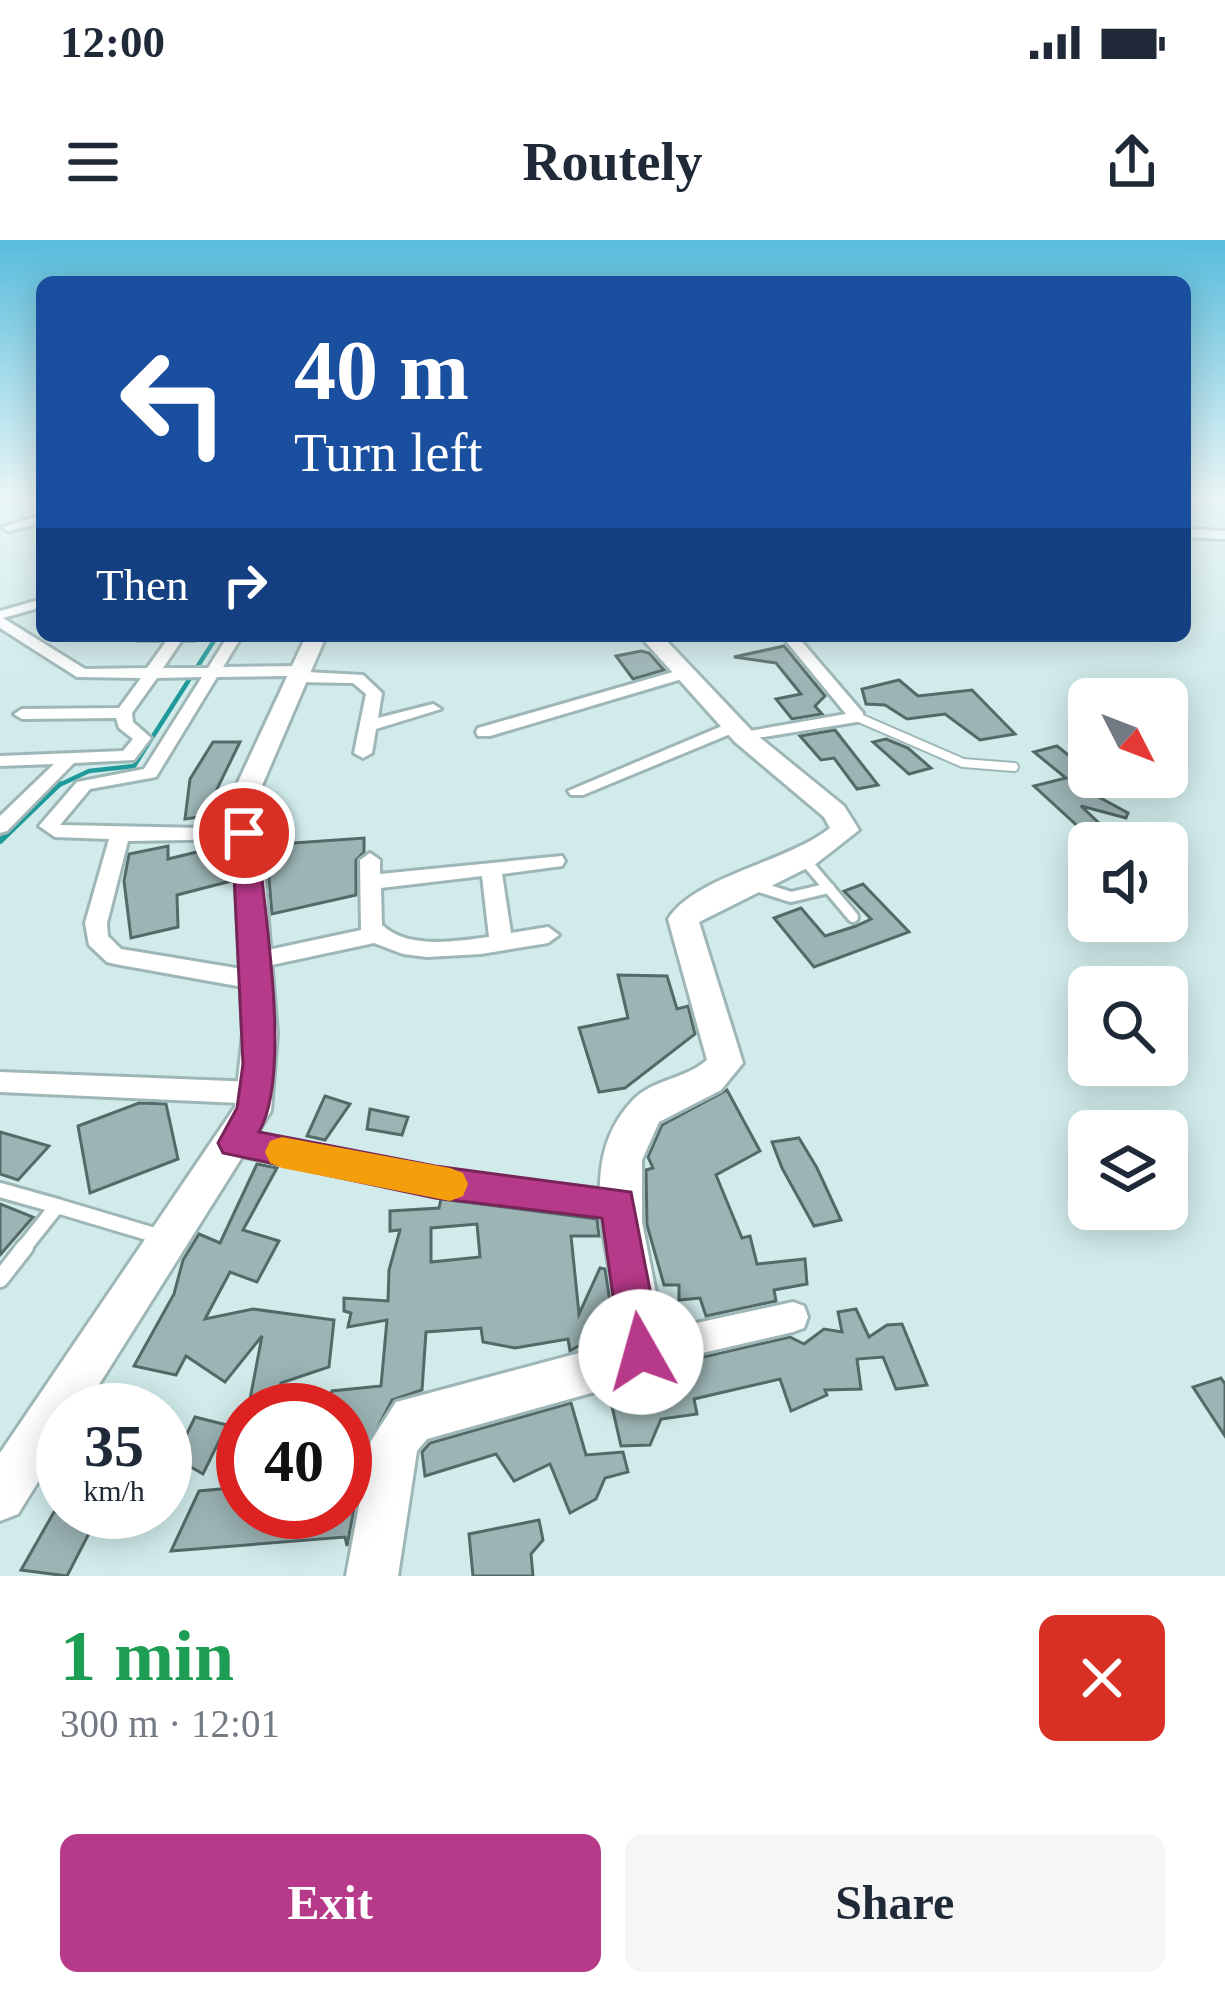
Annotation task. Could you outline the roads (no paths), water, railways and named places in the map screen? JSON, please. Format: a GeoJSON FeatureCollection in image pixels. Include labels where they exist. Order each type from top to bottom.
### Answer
{"type":"FeatureCollection","features":[{"type":"Feature","properties":{"kind":"street"},"geometry":{"type":"LineString","coordinates":[[0,618],[36,605]]}},
{"type":"Feature","properties":{"kind":"street"},"geometry":{"type":"LineString","coordinates":[[0,618],[34,637]]}},
{"type":"Feature","properties":{"kind":"street"},"geometry":{"type":"LineString","coordinates":[[40,642],[82,674],[202,671],[357,678],[374,693],[363,753]]}},
{"type":"Feature","properties":{"kind":"street"},"geometry":{"type":"LineString","coordinates":[[174,642],[124,713],[125,724],[142,738],[119,768],[77,785],[49,826],[55,831],[244,833]]}},
{"type":"Feature","properties":{"kind":"street"},"geometry":{"type":"LineString","coordinates":[[0,761],[68,760],[150,773],[202,671],[229,642]]}},
{"type":"Feature","properties":{"kind":"street"},"geometry":{"type":"LineString","coordinates":[[0,1496],[235,1143],[259,1093],[244,833],[248,779],[313,642]]}},
{"type":"Feature","properties":{"kind":"street"},"geometry":{"type":"LineString","coordinates":[[641,1352],[618,1204],[626,1154],[646,1111],[715,1077],[725,1063],[683,920],[698,905],[804,859],[836,839],[844,824],[739,731],[656,642]]}},
{"type":"Feature","properties":{"kind":"street"},"geometry":{"type":"LineString","coordinates":[[794,642],[856,717]]}},
{"type":"Feature","properties":{"kind":"street"},"geometry":{"type":"LineString","coordinates":[[484,731],[687,674]]}},
{"type":"Feature","properties":{"kind":"street"},"geometry":{"type":"LineString","coordinates":[[87,713],[142,688]]}},
{"type":"Feature","properties":{"kind":"street"},"geometry":{"type":"LineString","coordinates":[[373,703],[400,718]]}},
{"type":"Feature","properties":{"kind":"street"},"geometry":{"type":"LineString","coordinates":[[368,726],[433,709]]}},
{"type":"Feature","properties":{"kind":"street"},"geometry":{"type":"LineString","coordinates":[[22,714],[124,713]]}},
{"type":"Feature","properties":{"kind":"street"},"geometry":{"type":"LineString","coordinates":[[577,791],[739,731],[856,717]]}},
{"type":"Feature","properties":{"kind":"street"},"geometry":{"type":"LineString","coordinates":[[0,826],[9,805],[68,760]]}},
{"type":"Feature","properties":{"kind":"street"},"geometry":{"type":"LineString","coordinates":[[124,833],[117,837],[96,922],[104,948],[116,956],[254,970],[375,935],[399,947],[548,935]]}},
{"type":"Feature","properties":{"kind":"street"},"geometry":{"type":"LineString","coordinates":[[375,935],[370,920],[372,871],[491,868],[555,860]]}},
{"type":"Feature","properties":{"kind":"street"},"geometry":{"type":"LineString","coordinates":[[491,868],[501,942]]}},
{"type":"Feature","properties":{"kind":"street"},"geometry":{"type":"LineString","coordinates":[[0,1082],[259,1093]]}},
{"type":"Feature","properties":{"kind":"street"},"geometry":{"type":"LineString","coordinates":[[235,1143],[435,1182],[618,1204]]}},
{"type":"Feature","properties":{"kind":"street"},"geometry":{"type":"LineString","coordinates":[[372,1576],[395,1441],[413,1419],[628,1366],[641,1352],[793,1317]]}},
{"type":"Feature","properties":{"kind":"lane"},"geometry":{"type":"LineString","coordinates":[[856,717],[963,763],[1014,767]]}},
{"type":"Feature","properties":{"kind":"lane"},"geometry":{"type":"LineString","coordinates":[[804,859],[853,917]]}},
{"type":"Feature","properties":{"kind":"lane"},"geometry":{"type":"LineString","coordinates":[[753,885],[801,897],[829,888]]}},
{"type":"Feature","properties":{"kind":"lane"},"geometry":{"type":"LineString","coordinates":[[0,1190],[170,1240]]}},
{"type":"Feature","properties":{"kind":"lane"},"geometry":{"type":"LineString","coordinates":[[0,1280],[57,1206]]}},
{"type":"Feature","properties":{"kind":"waterway"},"geometry":{"type":"LineString","coordinates":[[57,786],[89,771],[134,766],[213,642]]}},
{"type":"Feature","properties":{"kind":"waterway"},"geometry":{"type":"LineString","coordinates":[[0,841],[57,786]]}}]}
